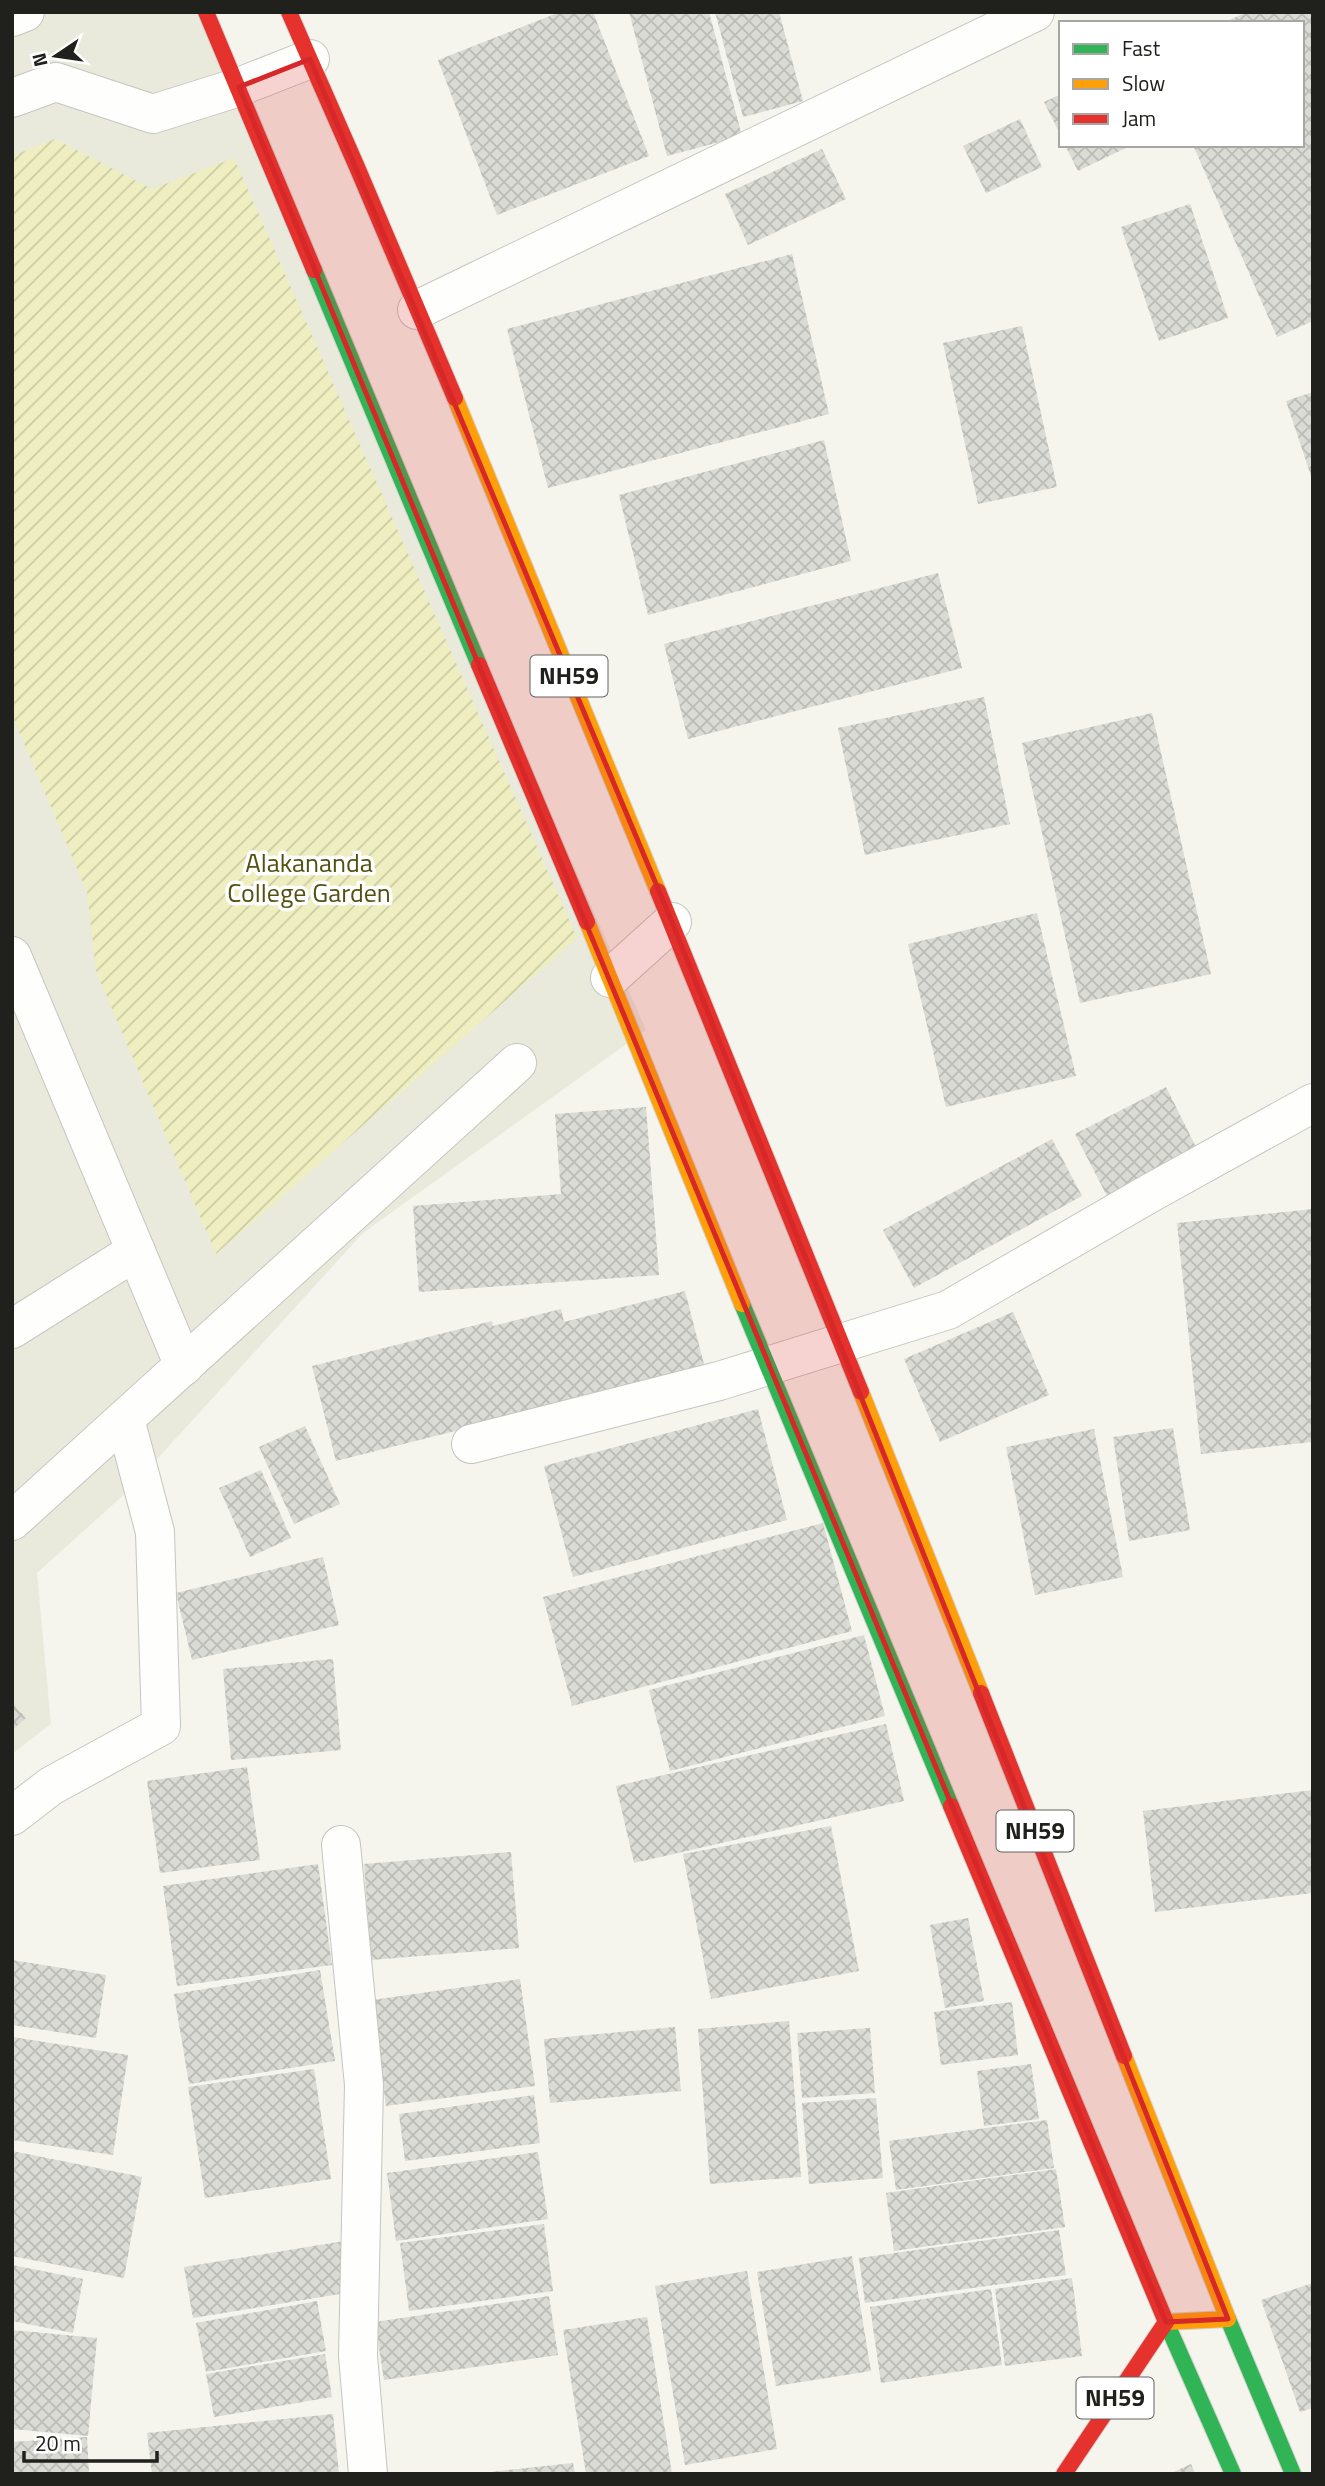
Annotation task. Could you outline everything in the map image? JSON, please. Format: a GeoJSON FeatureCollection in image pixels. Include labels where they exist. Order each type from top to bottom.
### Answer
{"type":"FeatureCollection","features":[{"type":"Feature","properties":{"kind":"main road"},"geometry":{"type":"LineString","coordinates":[[206,12],[610,978],[767,1367]]}},
{"type":"Feature","properties":{"kind":"main road","name":"NH59"},"geometry":{"type":"LineString","coordinates":[[289,12],[417,310],[672,922],[842,1343],[1228,2319]]}},
{"type":"Feature","properties":{"kind":"main road","name":"NH59"},"geometry":{"type":"LineString","coordinates":[[767,1367],[1166,2322],[1064,2474]]}},
{"type":"Feature","properties":{"kind":"main road"},"geometry":{"type":"LineString","coordinates":[[1233,2474],[1166,2322],[1228,2319],[1293,2474]]}},
{"type":"Feature","properties":{"kind":"street"},"geometry":{"type":"LineString","coordinates":[[12,17],[25,12]]}},
{"type":"Feature","properties":{"kind":"street"},"geometry":{"type":"LineString","coordinates":[[417,310],[1035,12]]}},
{"type":"Feature","properties":{"kind":"street"},"geometry":{"type":"LineString","coordinates":[[12,98],[56,82],[153,114],[239,87],[310,59]]}},
{"type":"Feature","properties":{"kind":"street"},"geometry":{"type":"LineString","coordinates":[[610,978],[672,922]]}},
{"type":"Feature","properties":{"kind":"street"},"geometry":{"type":"LineString","coordinates":[[12,956],[184,1366]]}},
{"type":"Feature","properties":{"kind":"street"},"geometry":{"type":"LineString","coordinates":[[12,1521],[517,1063]]}},
{"type":"Feature","properties":{"kind":"street"},"geometry":{"type":"LineString","coordinates":[[471,1444],[767,1367],[948,1310],[1152,1192],[1313,1104]]}},
{"type":"Feature","properties":{"kind":"street"},"geometry":{"type":"LineString","coordinates":[[12,1329],[136,1251]]}},
{"type":"Feature","properties":{"kind":"street"},"geometry":{"type":"LineString","coordinates":[[12,1816],[51,1786],[161,1726],[155,1532],[125,1419]]}},
{"type":"Feature","properties":{"kind":"street"},"geometry":{"type":"LineString","coordinates":[[341,1844],[364,2085],[358,2356],[368,2474]]}},
{"type":"Feature","properties":{"kind":"highlighted area"},"geometry":{"type":"Polygon","coordinates":[[[310,59],[672,922],[1228,2319],[1166,2322],[239,87],[310,59]]]}},
{"type":"Feature","properties":{"kind":"shaded area","name":"Alakananda College Garden"},"geometry":{"type":"Polygon","coordinates":[[[12,12],[197,12],[646,1030],[363,1233],[128,1491],[37,1573],[51,1724],[12,1754],[12,12]]]}},
{"type":"Feature","properties":{"kind":"green space","name":"Alakananda College Garden"},"geometry":{"type":"Polygon","coordinates":[[[55,139],[152,189],[234,158],[577,938],[216,1254],[96,971],[87,892],[12,715],[12,156],[55,139]]]}},
{"type":"Feature","properties":{"kind":"building"},"geometry":{"type":"Polygon","coordinates":[[[560,12],[593,12],[649,156],[497,215],[438,60],[560,12]]]}},
{"type":"Feature","properties":{"kind":"building"},"geometry":{"type":"Polygon","coordinates":[[[629,12],[709,12],[742,136],[667,156],[629,12]]]}},
{"type":"Feature","properties":{"kind":"building"},"geometry":{"type":"Polygon","coordinates":[[[715,12],[779,12],[803,101],[743,117],[715,12]]]}},
{"type":"Feature","properties":{"kind":"building"},"geometry":{"type":"Polygon","coordinates":[[[1247,12],[1313,12],[1313,321],[1277,337],[1194,147],[1304,147],[1304,21],[1227,21],[1247,12]]]}},
{"type":"Feature","properties":{"kind":"building"},"geometry":{"type":"Polygon","coordinates":[[[1059,95],[1059,132],[1044,102],[1059,95]]]}},
{"type":"Feature","properties":{"kind":"building"},"geometry":{"type":"Polygon","coordinates":[[[1020,119],[1042,167],[986,193],[963,146],[1020,119]]]}},
{"type":"Feature","properties":{"kind":"building"},"geometry":{"type":"Polygon","coordinates":[[[1066,147],[1128,147],[1078,171],[1066,147]]]}},
{"type":"Feature","properties":{"kind":"building"},"geometry":{"type":"Polygon","coordinates":[[[822,149],[846,199],[748,245],[725,194],[822,149]]]}},
{"type":"Feature","properties":{"kind":"building"},"geometry":{"type":"Polygon","coordinates":[[[1190,204],[1228,318],[1159,341],[1121,227],[1190,204]]]}},
{"type":"Feature","properties":{"kind":"building"},"geometry":{"type":"Polygon","coordinates":[[[792,254],[829,414],[548,488],[507,329],[792,254]]]}},
{"type":"Feature","properties":{"kind":"building"},"geometry":{"type":"Polygon","coordinates":[[[1022,326],[1057,487],[978,504],[943,343],[1022,326]]]}},
{"type":"Feature","properties":{"kind":"building"},"geometry":{"type":"Polygon","coordinates":[[[1313,392],[1313,479],[1312,479],[1286,401],[1313,392]]]}},
{"type":"Feature","properties":{"kind":"building"},"geometry":{"type":"Polygon","coordinates":[[[824,440],[851,561],[648,615],[619,495],[824,440]]]}},
{"type":"Feature","properties":{"kind":"building"},"geometry":{"type":"Polygon","coordinates":[[[938,573],[962,668],[688,739],[664,644],[938,573]]]}},
{"type":"Feature","properties":{"kind":"building"},"geometry":{"type":"Polygon","coordinates":[[[984,697],[1010,824],[865,855],[838,728],[984,697]]]}},
{"type":"Feature","properties":{"kind":"building"},"geometry":{"type":"Polygon","coordinates":[[[1152,713],[1211,974],[1080,1003],[1022,743],[1152,713]]]}},
{"type":"Feature","properties":{"kind":"building"},"geometry":{"type":"Polygon","coordinates":[[[1037,913],[1076,1076],[946,1107],[908,944],[1037,913]]]}},
{"type":"Feature","properties":{"kind":"building"},"geometry":{"type":"Polygon","coordinates":[[[1166,1087],[1199,1153],[1108,1198],[1075,1134],[1166,1087]]]}},
{"type":"Feature","properties":{"kind":"building"},"geometry":{"type":"Polygon","coordinates":[[[646,1107],[659,1275],[419,1292],[413,1206],[561,1194],[555,1114],[646,1107]]]}},
{"type":"Feature","properties":{"kind":"building"},"geometry":{"type":"Polygon","coordinates":[[[1052,1139],[1082,1196],[914,1288],[883,1230],[1052,1139]]]}},
{"type":"Feature","properties":{"kind":"building"},"geometry":{"type":"Polygon","coordinates":[[[1313,1209],[1313,1442],[1201,1454],[1177,1223],[1313,1209]]]}},
{"type":"Feature","properties":{"kind":"building"},"geometry":{"type":"Polygon","coordinates":[[[685,1291],[705,1368],[336,1461],[312,1366],[492,1321],[493,1326],[561,1309],[564,1322],[685,1291]]]}},
{"type":"Feature","properties":{"kind":"building"},"geometry":{"type":"Polygon","coordinates":[[[1013,1312],[1049,1395],[940,1442],[904,1359],[1013,1312]]]}},
{"type":"Feature","properties":{"kind":"building"},"geometry":{"type":"Polygon","coordinates":[[[758,1409],[787,1520],[573,1577],[544,1466],[758,1409]]]}},
{"type":"Feature","properties":{"kind":"building"},"geometry":{"type":"Polygon","coordinates":[[[305,1426],[340,1504],[294,1524],[259,1447],[305,1426]]]}},
{"type":"Feature","properties":{"kind":"building"},"geometry":{"type":"Polygon","coordinates":[[[1173,1428],[1190,1530],[1129,1541],[1113,1437],[1173,1428]]]}},
{"type":"Feature","properties":{"kind":"building"},"geometry":{"type":"Polygon","coordinates":[[[1094,1429],[1123,1577],[1035,1595],[1006,1447],[1094,1429]]]}},
{"type":"Feature","properties":{"kind":"building"},"geometry":{"type":"Polygon","coordinates":[[[261,1470],[291,1538],[250,1557],[219,1488],[261,1470]]]}},
{"type":"Feature","properties":{"kind":"building"},"geometry":{"type":"Polygon","coordinates":[[[823,1523],[852,1631],[572,1706],[543,1597],[823,1523]]]}},
{"type":"Feature","properties":{"kind":"building"},"geometry":{"type":"Polygon","coordinates":[[[323,1557],[339,1625],[192,1660],[176,1593],[323,1557]]]}},
{"type":"Feature","properties":{"kind":"building"},"geometry":{"type":"Polygon","coordinates":[[[864,1635],[885,1716],[670,1771],[649,1690],[864,1635]]]}},
{"type":"Feature","properties":{"kind":"building"},"geometry":{"type":"Polygon","coordinates":[[[333,1659],[341,1750],[231,1760],[223,1669],[333,1659]]]}},
{"type":"Feature","properties":{"kind":"building"},"geometry":{"type":"Polygon","coordinates":[[[12,1703],[26,1718],[12,1730],[12,1703]]]}},
{"type":"Feature","properties":{"kind":"building"},"geometry":{"type":"Polygon","coordinates":[[[886,1724],[904,1801],[634,1863],[616,1786],[886,1724]]]}},
{"type":"Feature","properties":{"kind":"building"},"geometry":{"type":"Polygon","coordinates":[[[247,1767],[260,1860],[160,1873],[147,1781],[247,1767]]]}},
{"type":"Feature","properties":{"kind":"building"},"geometry":{"type":"Polygon","coordinates":[[[1313,1790],[1313,1893],[1155,1912],[1143,1811],[1313,1790]]]}},
{"type":"Feature","properties":{"kind":"building"},"geometry":{"type":"Polygon","coordinates":[[[831,1826],[859,1971],[711,1999],[683,1854],[831,1826]]]}},
{"type":"Feature","properties":{"kind":"building"},"geometry":{"type":"Polygon","coordinates":[[[511,1852],[519,1948],[371,1960],[364,1864],[511,1852]]]}},
{"type":"Feature","properties":{"kind":"building"},"geometry":{"type":"Polygon","coordinates":[[[318,1864],[332,1965],[177,1986],[163,1886],[318,1864]]]}},
{"type":"Feature","properties":{"kind":"building"},"geometry":{"type":"Polygon","coordinates":[[[968,1918],[984,2001],[945,2008],[930,1925],[968,1918]]]}},
{"type":"Feature","properties":{"kind":"building"},"geometry":{"type":"Polygon","coordinates":[[[12,1960],[106,1975],[96,2038],[12,2025],[12,1960]]]}},
{"type":"Feature","properties":{"kind":"building"},"geometry":{"type":"Polygon","coordinates":[[[320,1970],[335,2061],[189,2084],[174,1994],[320,1970]]]}},
{"type":"Feature","properties":{"kind":"building"},"geometry":{"type":"Polygon","coordinates":[[[520,1979],[535,2086],[386,2106],[372,2000],[520,1979]]]}},
{"type":"Feature","properties":{"kind":"building"},"geometry":{"type":"Polygon","coordinates":[[[1012,2002],[1018,2055],[941,2065],[934,2012],[1012,2002]]]}},
{"type":"Feature","properties":{"kind":"building"},"geometry":{"type":"Polygon","coordinates":[[[789,2021],[801,2177],[710,2184],[698,2029],[789,2021]]]}},
{"type":"Feature","properties":{"kind":"building"},"geometry":{"type":"Polygon","coordinates":[[[675,2027],[681,2091],[550,2103],[544,2039],[675,2027]]]}},
{"type":"Feature","properties":{"kind":"building"},"geometry":{"type":"Polygon","coordinates":[[[870,2028],[875,2093],[802,2098],[797,2033],[870,2028]]]}},
{"type":"Feature","properties":{"kind":"building"},"geometry":{"type":"Polygon","coordinates":[[[12,2037],[128,2055],[113,2155],[12,2140],[12,2037]]]}},
{"type":"Feature","properties":{"kind":"building"},"geometry":{"type":"Polygon","coordinates":[[[1031,2064],[1039,2119],[984,2126],[977,2071],[1031,2064]]]}},
{"type":"Feature","properties":{"kind":"building"},"geometry":{"type":"Polygon","coordinates":[[[314,2069],[331,2179],[205,2198],[188,2087],[314,2069]]]}},
{"type":"Feature","properties":{"kind":"building"},"geometry":{"type":"Polygon","coordinates":[[[534,2095],[540,2143],[405,2161],[399,2114],[534,2095]]]}},
{"type":"Feature","properties":{"kind":"building"},"geometry":{"type":"Polygon","coordinates":[[[876,2098],[883,2178],[809,2184],[802,2103],[876,2098]]]}},
{"type":"Feature","properties":{"kind":"building"},"geometry":{"type":"Polygon","coordinates":[[[1047,2120],[1054,2168],[896,2190],[889,2141],[1047,2120]]]}},
{"type":"Feature","properties":{"kind":"building"},"geometry":{"type":"Polygon","coordinates":[[[12,2151],[142,2177],[124,2278],[12,2256],[12,2151]]]}},
{"type":"Feature","properties":{"kind":"building"},"geometry":{"type":"Polygon","coordinates":[[[538,2152],[548,2219],[396,2241],[387,2173],[538,2152]]]}},
{"type":"Feature","properties":{"kind":"building"},"geometry":{"type":"Polygon","coordinates":[[[1056,2169],[1065,2227],[894,2251],[886,2193],[1056,2169]]]}},
{"type":"Feature","properties":{"kind":"building"},"geometry":{"type":"Polygon","coordinates":[[[544,2224],[553,2291],[409,2311],[400,2243],[544,2224]]]}},
{"type":"Feature","properties":{"kind":"building"},"geometry":{"type":"Polygon","coordinates":[[[1059,2230],[1066,2275],[865,2303],[859,2258],[1059,2230]]]}},
{"type":"Feature","properties":{"kind":"building"},"geometry":{"type":"Polygon","coordinates":[[[344,2241],[352,2292],[193,2318],[184,2267],[344,2241]]]}},
{"type":"Feature","properties":{"kind":"building"},"geometry":{"type":"Polygon","coordinates":[[[852,2256],[871,2371],[776,2386],[757,2272],[852,2256]]]}},
{"type":"Feature","properties":{"kind":"building"},"geometry":{"type":"Polygon","coordinates":[[[12,2265],[83,2279],[73,2333],[12,2321],[12,2265]]]}},
{"type":"Feature","properties":{"kind":"building"},"geometry":{"type":"Polygon","coordinates":[[[747,2271],[777,2449],[685,2465],[655,2286],[747,2271]]]}},
{"type":"Feature","properties":{"kind":"building"},"geometry":{"type":"Polygon","coordinates":[[[1072,2278],[1082,2356],[1005,2366],[995,2289],[1072,2278]]]}},
{"type":"Feature","properties":{"kind":"building"},"geometry":{"type":"Polygon","coordinates":[[[1313,2283],[1313,2408],[1300,2412],[1261,2300],[1313,2283]]]}},
{"type":"Feature","properties":{"kind":"building"},"geometry":{"type":"Polygon","coordinates":[[[991,2289],[1002,2365],[881,2383],[870,2307],[991,2289]]]}},
{"type":"Feature","properties":{"kind":"building"},"geometry":{"type":"Polygon","coordinates":[[[549,2296],[558,2355],[384,2380],[375,2322],[549,2296]]]}},
{"type":"Feature","properties":{"kind":"building"},"geometry":{"type":"Polygon","coordinates":[[[317,2301],[326,2351],[206,2372],[196,2323],[317,2301]]]}},
{"type":"Feature","properties":{"kind":"building"},"geometry":{"type":"Polygon","coordinates":[[[647,2317],[672,2474],[586,2474],[563,2330],[647,2317]]]}},
{"type":"Feature","properties":{"kind":"building"},"geometry":{"type":"Polygon","coordinates":[[[12,2330],[97,2338],[88,2436],[12,2429],[12,2330]]]}},
{"type":"Feature","properties":{"kind":"building"},"geometry":{"type":"Polygon","coordinates":[[[325,2354],[332,2397],[214,2417],[206,2374],[325,2354]]]}},
{"type":"Feature","properties":{"kind":"building"},"geometry":{"type":"Polygon","coordinates":[[[333,2414],[339,2474],[152,2474],[147,2433],[333,2414]]]}},
{"type":"Feature","properties":{"kind":"building"},"geometry":{"type":"Polygon","coordinates":[[[87,2437],[89,2474],[12,2474],[12,2442],[87,2437]]]}},
{"type":"Feature","properties":{"kind":"building"},"geometry":{"type":"Polygon","coordinates":[[[573,2463],[575,2474],[490,2474],[490,2472],[573,2463]]]}},
{"type":"Feature","properties":{"kind":"building"},"geometry":{"type":"Polygon","coordinates":[[[1191,2464],[1195,2474],[1169,2474],[1191,2464]]]}},
{"type":"Feature","properties":{"kind":"traffic: fast"},"geometry":{"type":"LineString","coordinates":[[314,270],[479,665]]}},
{"type":"Feature","properties":{"kind":"traffic: fast"},"geometry":{"type":"LineString","coordinates":[[742,1304],[951,1806]]}},
{"type":"Feature","properties":{"kind":"traffic: fast"},"geometry":{"type":"LineString","coordinates":[[1228,2319],[1293,2474]]}},
{"type":"Feature","properties":{"kind":"traffic: fast"},"geometry":{"type":"LineString","coordinates":[[1166,2322],[1233,2474]]}},
{"type":"Feature","properties":{"kind":"traffic: slow"},"geometry":{"type":"LineString","coordinates":[[455,398],[658,891]]}},
{"type":"Feature","properties":{"kind":"traffic: slow"},"geometry":{"type":"LineString","coordinates":[[587,922],[742,1304]]}},
{"type":"Feature","properties":{"kind":"traffic: slow"},"geometry":{"type":"LineString","coordinates":[[861,1392],[981,1693]]}},
{"type":"Feature","properties":{"kind":"traffic: slow"},"geometry":{"type":"LineString","coordinates":[[1124,2056],[1228,2319],[1166,2322]]}},
{"type":"Feature","properties":{"kind":"traffic: jam"},"geometry":{"type":"LineString","coordinates":[[206,12],[314,270]]}},
{"type":"Feature","properties":{"kind":"traffic: jam"},"geometry":{"type":"LineString","coordinates":[[289,12],[455,398]]}},
{"type":"Feature","properties":{"kind":"traffic: jam"},"geometry":{"type":"LineString","coordinates":[[479,665],[587,922]]}},
{"type":"Feature","properties":{"kind":"traffic: jam"},"geometry":{"type":"LineString","coordinates":[[658,891],[861,1392]]}},
{"type":"Feature","properties":{"kind":"traffic: jam"},"geometry":{"type":"LineString","coordinates":[[981,1693],[1124,2056]]}},
{"type":"Feature","properties":{"kind":"traffic: jam"},"geometry":{"type":"LineString","coordinates":[[951,1806],[1166,2322]]}},
{"type":"Feature","properties":{"kind":"traffic: jam"},"geometry":{"type":"LineString","coordinates":[[1064,2474],[1166,2322]]}}]}
